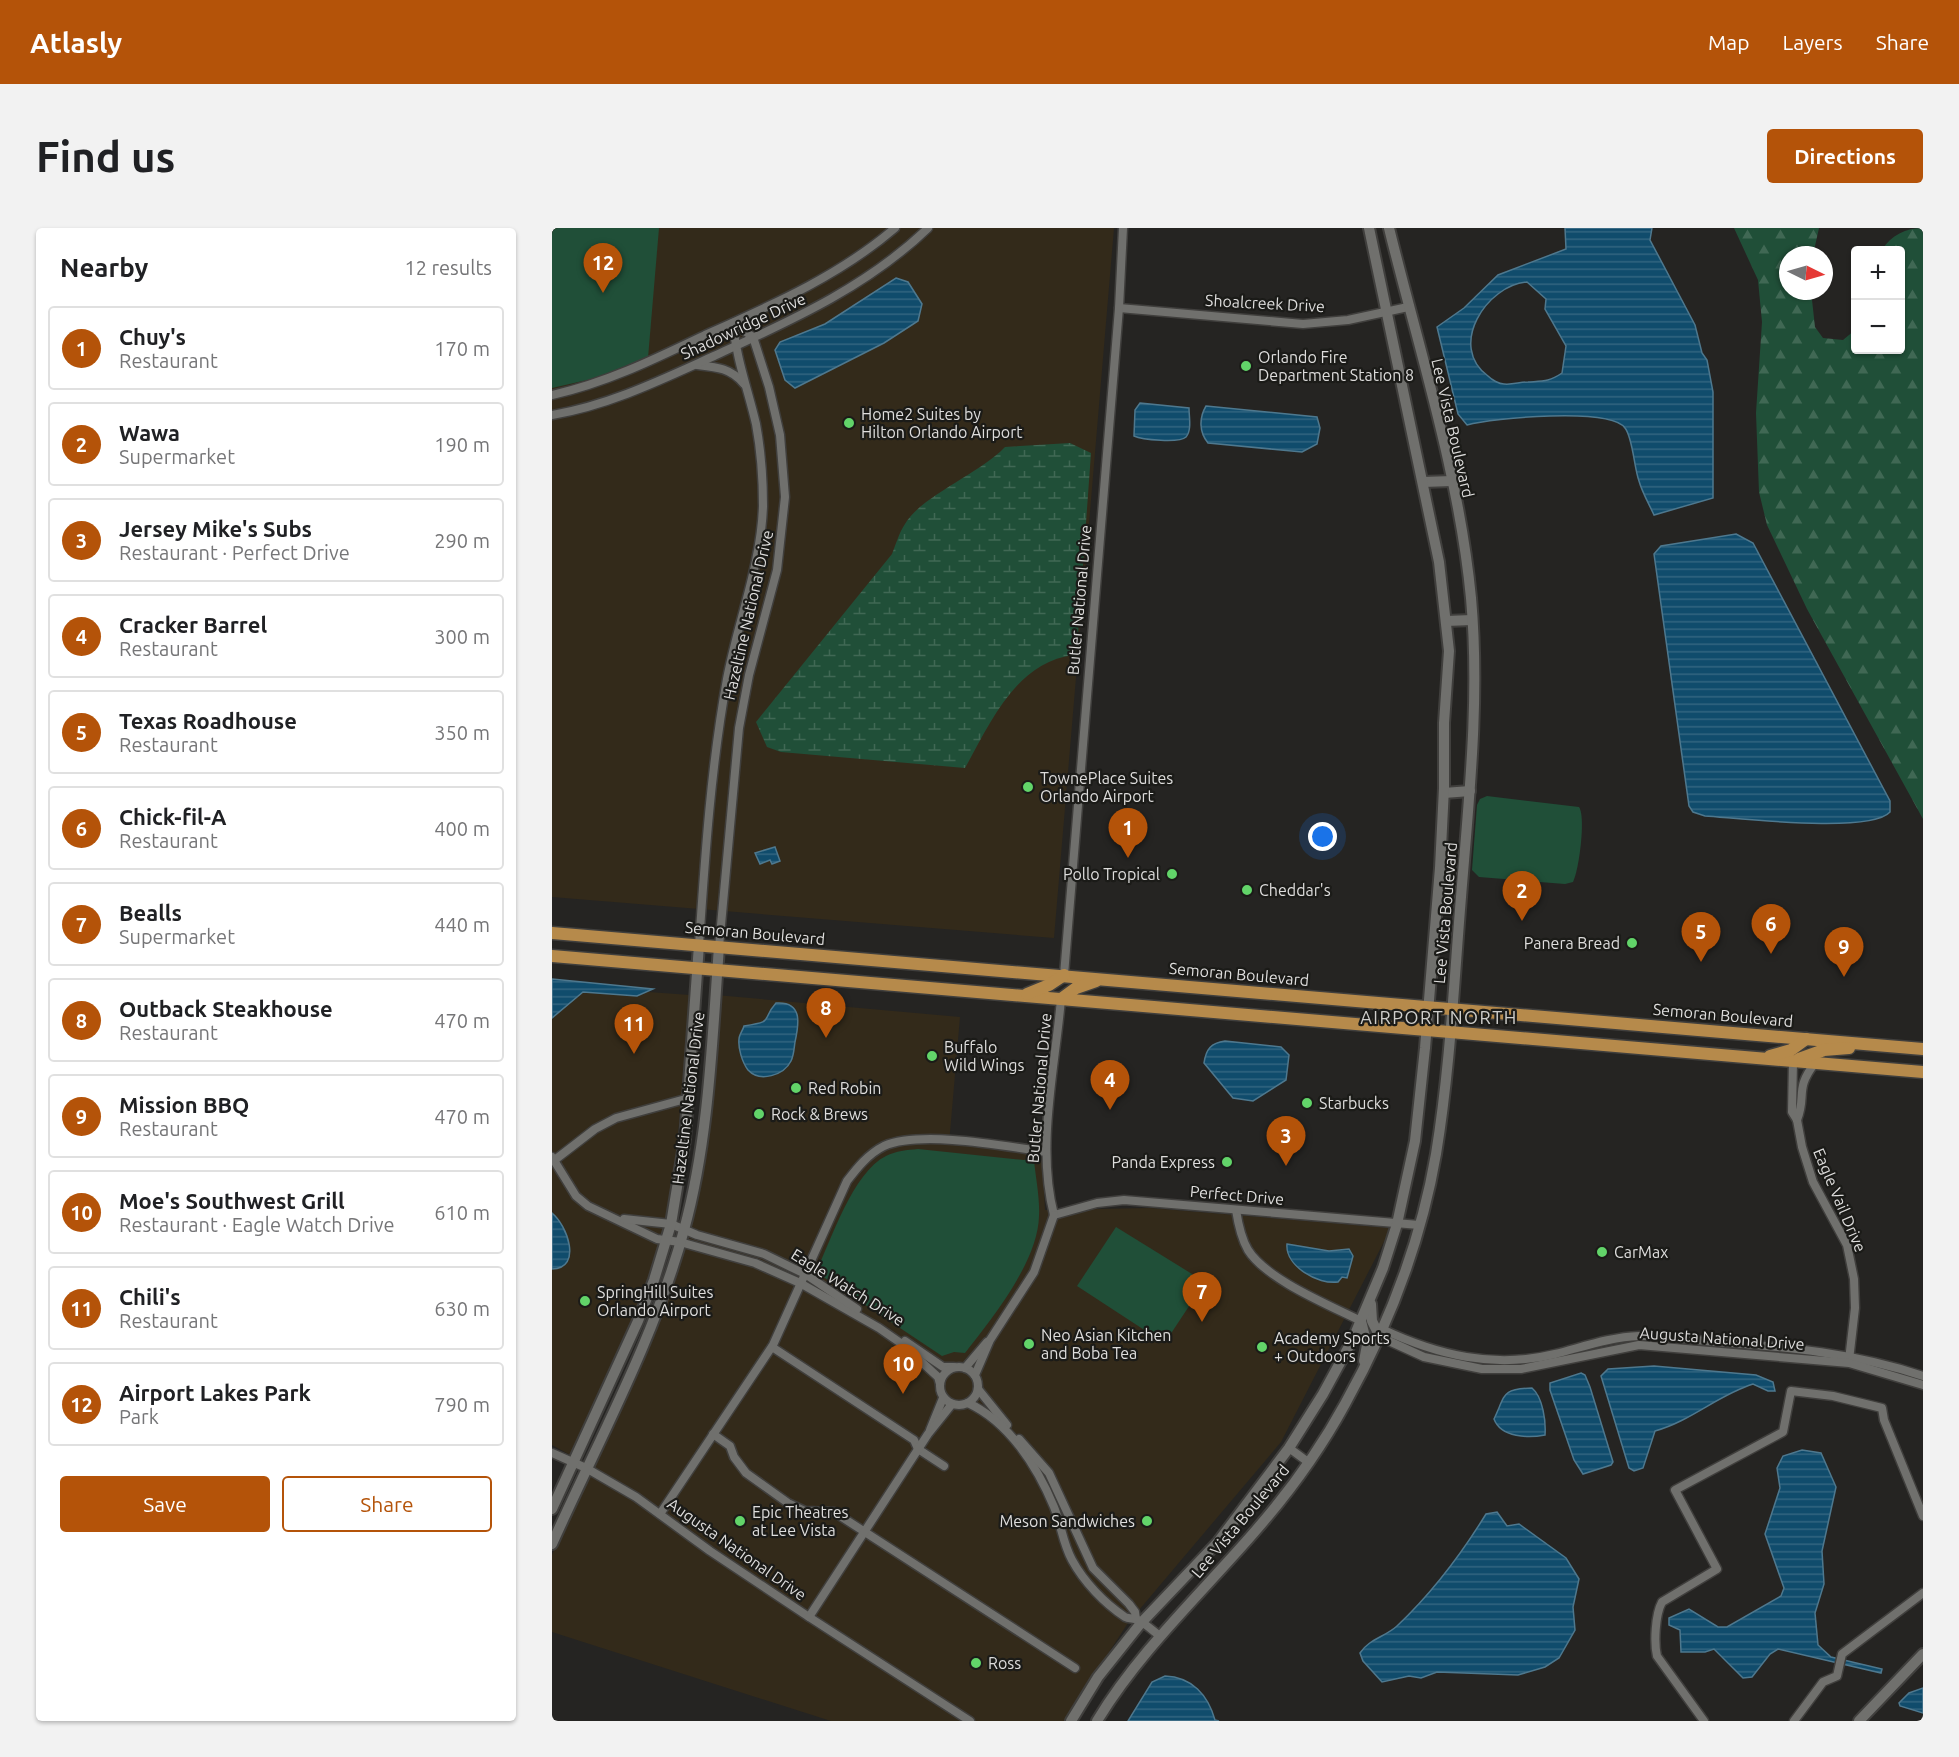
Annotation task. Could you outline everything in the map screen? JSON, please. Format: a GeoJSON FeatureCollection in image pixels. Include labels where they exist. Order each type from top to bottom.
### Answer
{"type":"FeatureCollection","features":[{"type":"Feature","properties":{"kind":"main road","name":"Semoran Boulevard"},"geometry":{"type":"LineString","coordinates":[[552,933],[1923,1049]]}},
{"type":"Feature","properties":{"kind":"main road"},"geometry":{"type":"LineString","coordinates":[[552,956],[1923,1072]]}},
{"type":"Feature","properties":{"kind":"main road"},"geometry":{"type":"LineString","coordinates":[[1023,995],[1050,985],[1064,975]]}},
{"type":"Feature","properties":{"kind":"main road"},"geometry":{"type":"LineString","coordinates":[[1061,999],[1076,988],[1103,979]]}},
{"type":"Feature","properties":{"kind":"main road"},"geometry":{"type":"LineString","coordinates":[[1754,1058],[1791,1050],[1806,1039]]}},
{"type":"Feature","properties":{"kind":"main road"},"geometry":{"type":"LineString","coordinates":[[1794,1061],[1824,1050],[1883,1046]]}},
{"type":"Feature","properties":{"kind":"street","name":"Shadowridge Drive"},"geometry":{"type":"LineString","coordinates":[[552,395],[616,376],[733,323],[843,267],[895,228]]}},
{"type":"Feature","properties":{"kind":"street","name":"Butler National Drive"},"geometry":{"type":"LineString","coordinates":[[1064,975],[1119,308],[1123,228]]}},
{"type":"Feature","properties":{"kind":"street","name":"Lee Vista Boulevard"},"geometry":{"type":"LineString","coordinates":[[1071,1721],[1098,1677],[1139,1621],[1218,1542],[1289,1448],[1333,1377],[1371,1300],[1397,1224],[1414,1141],[1427,1030],[1444,793],[1444,723],[1449,651],[1439,562],[1369,228]]}},
{"type":"Feature","properties":{"kind":"street","name":"Lee Vista Boulevard"},"geometry":{"type":"LineString","coordinates":[[1097,1721],[1160,1636],[1260,1526],[1308,1462],[1344,1406],[1381,1333],[1405,1271],[1436,1154],[1450,1032],[1470,791],[1473,726],[1472,620],[1464,544],[1452,481],[1389,228]]}},
{"type":"Feature","properties":{"kind":"street","name":"Shadowridge Drive"},"geometry":{"type":"LineString","coordinates":[[552,415],[611,401],[818,307],[855,286],[922,230]]}},
{"type":"Feature","properties":{"kind":"street","name":"Shoalcreek Drive"},"geometry":{"type":"LineString","coordinates":[[1119,308],[1303,324],[1348,320],[1408,307]]}},
{"type":"Feature","properties":{"kind":"street"},"geometry":{"type":"LineString","coordinates":[[733,323],[753,337]]}},
{"type":"Feature","properties":{"kind":"street","name":"Hazeltine National Drive"},"geometry":{"type":"LineString","coordinates":[[552,1509],[638,1321],[671,1224],[685,1139],[712,776],[722,705],[737,630],[757,556],[762,520],[760,452],[735,346],[733,323]]}},
{"type":"Feature","properties":{"kind":"street","name":"Hazeltine National Drive"},"geometry":{"type":"LineString","coordinates":[[552,1544],[652,1324],[681,1242],[703,1131],[734,768],[741,712],[777,570],[784,522],[785,484],[780,435],[753,337]]}},
{"type":"Feature","properties":{"kind":"street"},"geometry":{"type":"LineString","coordinates":[[694,365],[724,369],[734,373],[745,384]]}},
{"type":"Feature","properties":{"kind":"street"},"geometry":{"type":"LineString","coordinates":[[1422,482],[1452,481]]}},
{"type":"Feature","properties":{"kind":"street"},"geometry":{"type":"LineString","coordinates":[[1446,621],[1472,620]]}},
{"type":"Feature","properties":{"kind":"street"},"geometry":{"type":"LineString","coordinates":[[1444,793],[1470,791]]}},
{"type":"Feature","properties":{"kind":"street","name":"Butler National Drive"},"geometry":{"type":"LineString","coordinates":[[1054,1215],[1047,1190],[1046,1152],[1061,999]]}},
{"type":"Feature","properties":{"kind":"street","name":"Eagle Vail Drive"},"geometry":{"type":"LineString","coordinates":[[1794,1061],[1792,1112],[1797,1120],[1802,1147],[1813,1182],[1847,1245],[1854,1279],[1856,1308],[1850,1359]]}},
{"type":"Feature","properties":{"kind":"street","name":"Eagle Vail Drive"},"geometry":{"type":"LineString","coordinates":[[1797,1120],[1800,1112],[1802,1082],[1815,1063]]}},
{"type":"Feature","properties":{"kind":"street"},"geometry":{"type":"LineString","coordinates":[[554,1158],[595,1129],[616,1118],[689,1098]]}},
{"type":"Feature","properties":{"kind":"street"},"geometry":{"type":"LineString","coordinates":[[660,1514],[772,1347],[846,1181],[864,1160],[882,1147],[900,1141],[927,1140],[1046,1152]]}},
{"type":"Feature","properties":{"kind":"street","name":"Eagle Watch Drive"},"geometry":{"type":"LineString","coordinates":[[554,1158],[576,1196],[588,1206],[657,1239],[681,1242],[755,1263],[800,1283],[902,1344],[938,1377],[943,1398]]}},
{"type":"Feature","properties":{"kind":"street","name":"Perfect Drive"},"geometry":{"type":"LineString","coordinates":[[1054,1215],[1097,1203],[1124,1200],[1419,1225]]}},
{"type":"Feature","properties":{"kind":"street"},"geometry":{"type":"LineString","coordinates":[[1236,1210],[1248,1250],[1262,1266],[1361,1321],[1366,1345],[1363,1370]]}},
{"type":"Feature","properties":{"kind":"street"},"geometry":{"type":"LineString","coordinates":[[965,1368],[990,1340],[1034,1272],[1054,1215]]}},
{"type":"Feature","properties":{"kind":"street","name":"Eagle Watch Drive"},"geometry":{"type":"LineString","coordinates":[[617,1218],[671,1224],[764,1254],[805,1274],[943,1367],[965,1368],[975,1375]]}},
{"type":"Feature","properties":{"kind":"street"},"geometry":{"type":"LineString","coordinates":[[1371,1300],[1372,1321],[1381,1333]]}},
{"type":"Feature","properties":{"kind":"street","name":"Augusta National Drive"},"geometry":{"type":"LineString","coordinates":[[1381,1333],[1424,1357],[1482,1369],[1521,1369],[1639,1345],[1850,1359],[1923,1376]]}},
{"type":"Feature","properties":{"kind":"street"},"geometry":{"type":"LineString","coordinates":[[990,1340],[975,1375],[978,1389],[1049,1473],[1093,1568],[1135,1612],[1139,1621]]}},
{"type":"Feature","properties":{"kind":"street"},"geometry":{"type":"LineString","coordinates":[[772,1347],[914,1440],[918,1449],[944,1466]]}},
{"type":"Feature","properties":{"kind":"street","name":"Augusta National Drive"},"geometry":{"type":"LineString","coordinates":[[1850,1359],[1923,1385]]}},
{"type":"Feature","properties":{"kind":"street"},"geometry":{"type":"LineString","coordinates":[[940,1384],[944,1374],[954,1367]]}},
{"type":"Feature","properties":{"kind":"street"},"geometry":{"type":"LineString","coordinates":[[968,1403],[978,1389]]}},
{"type":"Feature","properties":{"kind":"street"},"geometry":{"type":"LineString","coordinates":[[1704,1721],[1657,1656],[1656,1650],[1659,1608],[1662,1602],[1717,1569],[1675,1490],[1783,1432],[1791,1391],[1833,1396],[1882,1408],[1884,1420],[1923,1516]]}},
{"type":"Feature","properties":{"kind":"street"},"geometry":{"type":"LineString","coordinates":[[928,1434],[943,1398],[952,1404],[968,1403],[982,1410],[1003,1427],[1040,1476],[1055,1509],[1071,1559],[1086,1581],[1101,1597],[1127,1618],[1139,1621],[1160,1636]]}},
{"type":"Feature","properties":{"kind":"street"},"geometry":{"type":"LineString","coordinates":[[928,1434],[952,1404]]}},
{"type":"Feature","properties":{"kind":"street"},"geometry":{"type":"LineString","coordinates":[[713,1434],[730,1446],[734,1457],[746,1473],[788,1503],[805,1510],[834,1512],[1074,1668]]}},
{"type":"Feature","properties":{"kind":"street","name":"Augusta National Drive"},"geometry":{"type":"LineString","coordinates":[[552,1453],[586,1468],[660,1514],[809,1617],[928,1434]]}},
{"type":"Feature","properties":{"kind":"street"},"geometry":{"type":"LineString","coordinates":[[1289,1448],[1308,1462]]}},
{"type":"Feature","properties":{"kind":"street"},"geometry":{"type":"LineString","coordinates":[[1794,1721],[1823,1682],[1837,1676],[1842,1654],[1923,1593]]}},
{"type":"Feature","properties":{"kind":"street"},"geometry":{"type":"LineString","coordinates":[[809,1617],[970,1721]]}},
{"type":"Feature","properties":{"kind":"street"},"geometry":{"type":"LineString","coordinates":[[1859,1721],[1923,1654]]}},
{"type":"Feature","properties":{"kind":"shaded area"},"geometry":{"type":"Polygon","coordinates":[[[552,228],[1114,228],[1054,938],[552,897],[552,228]]]}},
{"type":"Feature","properties":{"kind":"shaded area"},"geometry":{"type":"Polygon","coordinates":[[[552,985],[690,995],[677,1146],[665,1232],[622,1350],[572,1456],[552,1445],[552,985]]]}},
{"type":"Feature","properties":{"kind":"shaded area"},"geometry":{"type":"Polygon","coordinates":[[[716,995],[960,1017],[949,1144],[1042,1154],[1045,1210],[1150,1208],[1391,1228],[1281,1442],[1128,1623],[1064,1721],[831,1721],[552,1632],[552,1555],[685,1237],[716,995]]]}},
{"type":"Feature","properties":{"kind":"green space"},"geometry":{"type":"Polygon","coordinates":[[[552,228],[659,228],[648,358],[596,378],[552,388],[552,228]]]}},
{"type":"Feature","properties":{"kind":"green space"},"geometry":{"type":"Polygon","coordinates":[[[1734,228],[1819,228],[1815,246],[1779,246],[1779,300],[1812,300],[1815,327],[1823,338],[1843,340],[1851,333],[1851,354],[1905,354],[1905,246],[1885,246],[1900,233],[1923,228],[1923,819],[1807,609],[1767,525],[1759,492],[1756,413],[1762,322],[1758,280],[1734,228]]]}},
{"type":"Feature","properties":{"kind":"green space"},"geometry":{"type":"Polygon","coordinates":[[[1070,443],[1091,453],[1077,648],[1074,655],[1054,660],[1036,669],[1021,682],[996,714],[965,768],[781,752],[767,747],[756,722],[892,554],[901,531],[913,514],[923,504],[981,467],[1005,447],[1070,443]]]}},
{"type":"Feature","properties":{"kind":"green space"},"geometry":{"type":"Polygon","coordinates":[[[1487,796],[1579,807],[1582,821],[1581,844],[1573,882],[1565,884],[1479,877],[1472,870],[1477,805],[1480,799],[1487,796]]]}},
{"type":"Feature","properties":{"kind":"green space"},"geometry":{"type":"Polygon","coordinates":[[[918,1149],[1024,1160],[1032,1157],[1034,1161],[1039,1216],[1037,1234],[1031,1252],[1012,1289],[965,1353],[954,1352],[942,1356],[816,1272],[844,1208],[863,1176],[874,1164],[886,1156],[918,1149]]]}},
{"type":"Feature","properties":{"kind":"green space"},"geometry":{"type":"Polygon","coordinates":[[[1116,1227],[1205,1282],[1166,1341],[1152,1335],[1077,1286],[1116,1227]]]}},
{"type":"Feature","properties":{"kind":"water"},"geometry":{"type":"Polygon","coordinates":[[[1565,228],[1652,228],[1650,240],[1695,325],[1702,353],[1707,360],[1713,392],[1713,498],[1654,515],[1640,485],[1628,433],[1625,428],[1615,422],[1598,418],[1550,416],[1524,417],[1467,425],[1458,414],[1437,327],[1464,308],[1498,275],[1566,249],[1565,228]],[[1527,282],[1512,286],[1498,294],[1486,305],[1477,319],[1472,334],[1471,349],[1476,363],[1488,376],[1507,384],[1542,381],[1562,373],[1566,346],[1545,309],[1546,299],[1527,282]]]}},
{"type":"Feature","properties":{"kind":"water"},"geometry":{"type":"Polygon","coordinates":[[[896,278],[908,282],[922,304],[918,321],[884,343],[795,388],[785,380],[775,350],[780,342],[825,324],[896,278]]]}},
{"type":"Feature","properties":{"kind":"water"},"geometry":{"type":"Polygon","coordinates":[[[1140,403],[1189,408],[1190,427],[1186,437],[1161,440],[1134,436],[1135,410],[1140,403]]]}},
{"type":"Feature","properties":{"kind":"water"},"geometry":{"type":"Polygon","coordinates":[[[1206,406],[1317,417],[1320,428],[1317,444],[1302,452],[1208,443],[1201,425],[1206,406]]]}},
{"type":"Feature","properties":{"kind":"water"},"geometry":{"type":"Polygon","coordinates":[[[1736,534],[1753,543],[1890,801],[1890,812],[1878,819],[1857,822],[1802,823],[1705,816],[1693,812],[1689,806],[1654,554],[1661,546],[1736,534]]]}},
{"type":"Feature","properties":{"kind":"water"},"geometry":{"type":"Polygon","coordinates":[[[775,847],[780,861],[772,864],[770,860],[760,864],[755,853],[775,847]]]}},
{"type":"Feature","properties":{"kind":"water"},"geometry":{"type":"Polygon","coordinates":[[[552,979],[653,989],[637,996],[583,992],[552,1018],[552,979]]]}},
{"type":"Feature","properties":{"kind":"water"},"geometry":{"type":"Polygon","coordinates":[[[776,1003],[791,1006],[797,1015],[798,1028],[793,1054],[788,1066],[783,1070],[771,1076],[759,1076],[748,1070],[744,1063],[739,1037],[744,1026],[764,1021],[776,1003]]]}},
{"type":"Feature","properties":{"kind":"water"},"geometry":{"type":"Polygon","coordinates":[[[1225,1041],[1281,1047],[1289,1055],[1286,1080],[1253,1101],[1233,1098],[1204,1063],[1210,1047],[1225,1041]]]}},
{"type":"Feature","properties":{"kind":"water"},"geometry":{"type":"Polygon","coordinates":[[[552,1213],[567,1236],[570,1254],[562,1267],[552,1269],[552,1213]]]}},
{"type":"Feature","properties":{"kind":"water"},"geometry":{"type":"Polygon","coordinates":[[[1287,1244],[1329,1251],[1349,1249],[1353,1256],[1347,1278],[1342,1277],[1338,1282],[1330,1282],[1304,1272],[1291,1260],[1287,1244]]]}},
{"type":"Feature","properties":{"kind":"water"},"geometry":{"type":"Polygon","coordinates":[[[1654,1366],[1756,1375],[1773,1382],[1775,1391],[1768,1391],[1753,1384],[1681,1421],[1655,1431],[1643,1468],[1634,1471],[1629,1468],[1601,1376],[1608,1369],[1654,1366]]]}},
{"type":"Feature","properties":{"kind":"water"},"geometry":{"type":"Polygon","coordinates":[[[1581,1373],[1585,1375],[1590,1387],[1613,1462],[1611,1465],[1583,1474],[1574,1460],[1550,1390],[1550,1383],[1581,1373]]]}},
{"type":"Feature","properties":{"kind":"water"},"geometry":{"type":"Polygon","coordinates":[[[1532,1388],[1541,1403],[1545,1435],[1524,1436],[1503,1430],[1494,1419],[1503,1398],[1515,1390],[1532,1388]]]}},
{"type":"Feature","properties":{"kind":"water"},"geometry":{"type":"Polygon","coordinates":[[[1802,1450],[1821,1453],[1836,1487],[1822,1551],[1824,1584],[1815,1613],[1818,1645],[1831,1657],[1882,1669],[1881,1673],[1778,1649],[1770,1654],[1752,1677],[1743,1678],[1714,1649],[1705,1652],[1681,1652],[1680,1630],[1669,1625],[1669,1618],[1689,1609],[1718,1627],[1727,1627],[1781,1596],[1784,1588],[1765,1534],[1780,1488],[1777,1468],[1783,1456],[1802,1450]]]}},
{"type":"Feature","properties":{"kind":"water"},"geometry":{"type":"Polygon","coordinates":[[[1497,1512],[1507,1526],[1519,1524],[1566,1558],[1579,1579],[1573,1607],[1575,1630],[1559,1658],[1545,1667],[1518,1675],[1437,1672],[1421,1678],[1409,1676],[1382,1682],[1363,1661],[1360,1653],[1368,1644],[1392,1630],[1410,1614],[1445,1573],[1486,1514],[1497,1512]]]}},
{"type":"Feature","properties":{"kind":"water"},"geometry":{"type":"Polygon","coordinates":[[[1165,1676],[1183,1680],[1198,1689],[1208,1703],[1215,1720],[1219,1721],[1128,1721],[1152,1682],[1165,1676]]]}},
{"type":"Feature","properties":{"kind":"water"},"geometry":{"type":"Polygon","coordinates":[[[1923,1688],[1923,1713],[1900,1706],[1899,1703],[1909,1693],[1923,1688]]]}},
{"type":"Feature","properties":{"kind":"place","name":"Airport Lakes Park"},"geometry":{"type":"Point","coordinates":[603,293]}},
{"type":"Feature","properties":{"kind":"place","name":"Orlando Fire Department Station 8"},"geometry":{"type":"Point","coordinates":[1246,366]}},
{"type":"Feature","properties":{"kind":"place","name":"Home2 Suites by Hilton Orlando Airport"},"geometry":{"type":"Point","coordinates":[849,423]}},
{"type":"Feature","properties":{"kind":"place","name":"TownePlace Suites Orlando Airport"},"geometry":{"type":"Point","coordinates":[1028,787]}},
{"type":"Feature","properties":{"kind":"place","name":"Chuy's"},"geometry":{"type":"Point","coordinates":[1128,858]}},
{"type":"Feature","properties":{"kind":"place","name":"Pollo Tropical"},"geometry":{"type":"Point","coordinates":[1172,874]}},
{"type":"Feature","properties":{"kind":"place","name":"Cheddar's"},"geometry":{"type":"Point","coordinates":[1247,890]}},
{"type":"Feature","properties":{"kind":"place","name":"Wawa"},"geometry":{"type":"Point","coordinates":[1522,921]}},
{"type":"Feature","properties":{"kind":"place","name":"Panera Bread"},"geometry":{"type":"Point","coordinates":[1632,943]}},
{"type":"Feature","properties":{"kind":"place","name":"Chick-fil-A"},"geometry":{"type":"Point","coordinates":[1771,954]}},
{"type":"Feature","properties":{"kind":"place","name":"Texas Roadhouse"},"geometry":{"type":"Point","coordinates":[1701,962]}},
{"type":"Feature","properties":{"kind":"place","name":"Mission BBQ"},"geometry":{"type":"Point","coordinates":[1844,977]}},
{"type":"Feature","properties":{"kind":"place","name":"Outback Steakhouse"},"geometry":{"type":"Point","coordinates":[826,1038]}},
{"type":"Feature","properties":{"kind":"place","name":"Chili's"},"geometry":{"type":"Point","coordinates":[634,1054]}},
{"type":"Feature","properties":{"kind":"place","name":"Buffalo Wild Wings"},"geometry":{"type":"Point","coordinates":[932,1056]}},
{"type":"Feature","properties":{"kind":"place","name":"Red Robin"},"geometry":{"type":"Point","coordinates":[796,1088]}},
{"type":"Feature","properties":{"kind":"place","name":"Starbucks"},"geometry":{"type":"Point","coordinates":[1307,1103]}},
{"type":"Feature","properties":{"kind":"place","name":"Cracker Barrel"},"geometry":{"type":"Point","coordinates":[1110,1110]}},
{"type":"Feature","properties":{"kind":"place","name":"Rock & Brews"},"geometry":{"type":"Point","coordinates":[759,1114]}},
{"type":"Feature","properties":{"kind":"place","name":"Panda Express"},"geometry":{"type":"Point","coordinates":[1227,1162]}},
{"type":"Feature","properties":{"kind":"place","name":"Jersey Mike's Subs"},"geometry":{"type":"Point","coordinates":[1286,1166]}},
{"type":"Feature","properties":{"kind":"place","name":"CarMax"},"geometry":{"type":"Point","coordinates":[1602,1252]}},
{"type":"Feature","properties":{"kind":"place","name":"SpringHill Suites Orlando Airport"},"geometry":{"type":"Point","coordinates":[585,1301]}},
{"type":"Feature","properties":{"kind":"place","name":"Bealls"},"geometry":{"type":"Point","coordinates":[1202,1322]}},
{"type":"Feature","properties":{"kind":"place","name":"Neo Asian Kitchen and Boba Tea"},"geometry":{"type":"Point","coordinates":[1029,1344]}},
{"type":"Feature","properties":{"kind":"place","name":"Academy Sports + Outdoors"},"geometry":{"type":"Point","coordinates":[1262,1347]}},
{"type":"Feature","properties":{"kind":"place","name":"Moe's Southwest Grill"},"geometry":{"type":"Point","coordinates":[903,1394]}},
{"type":"Feature","properties":{"kind":"place","name":"Epic Theatres at Lee Vista"},"geometry":{"type":"Point","coordinates":[740,1521]}},
{"type":"Feature","properties":{"kind":"place","name":"Meson Sandwiches"},"geometry":{"type":"Point","coordinates":[1147,1521]}},
{"type":"Feature","properties":{"kind":"place","name":"Ross"},"geometry":{"type":"Point","coordinates":[976,1663]}},
{"type":"Feature","properties":{"kind":"district","name":"AIRPORT NORTH"},"geometry":{"type":"Point","coordinates":[1439,1018]}}]}
